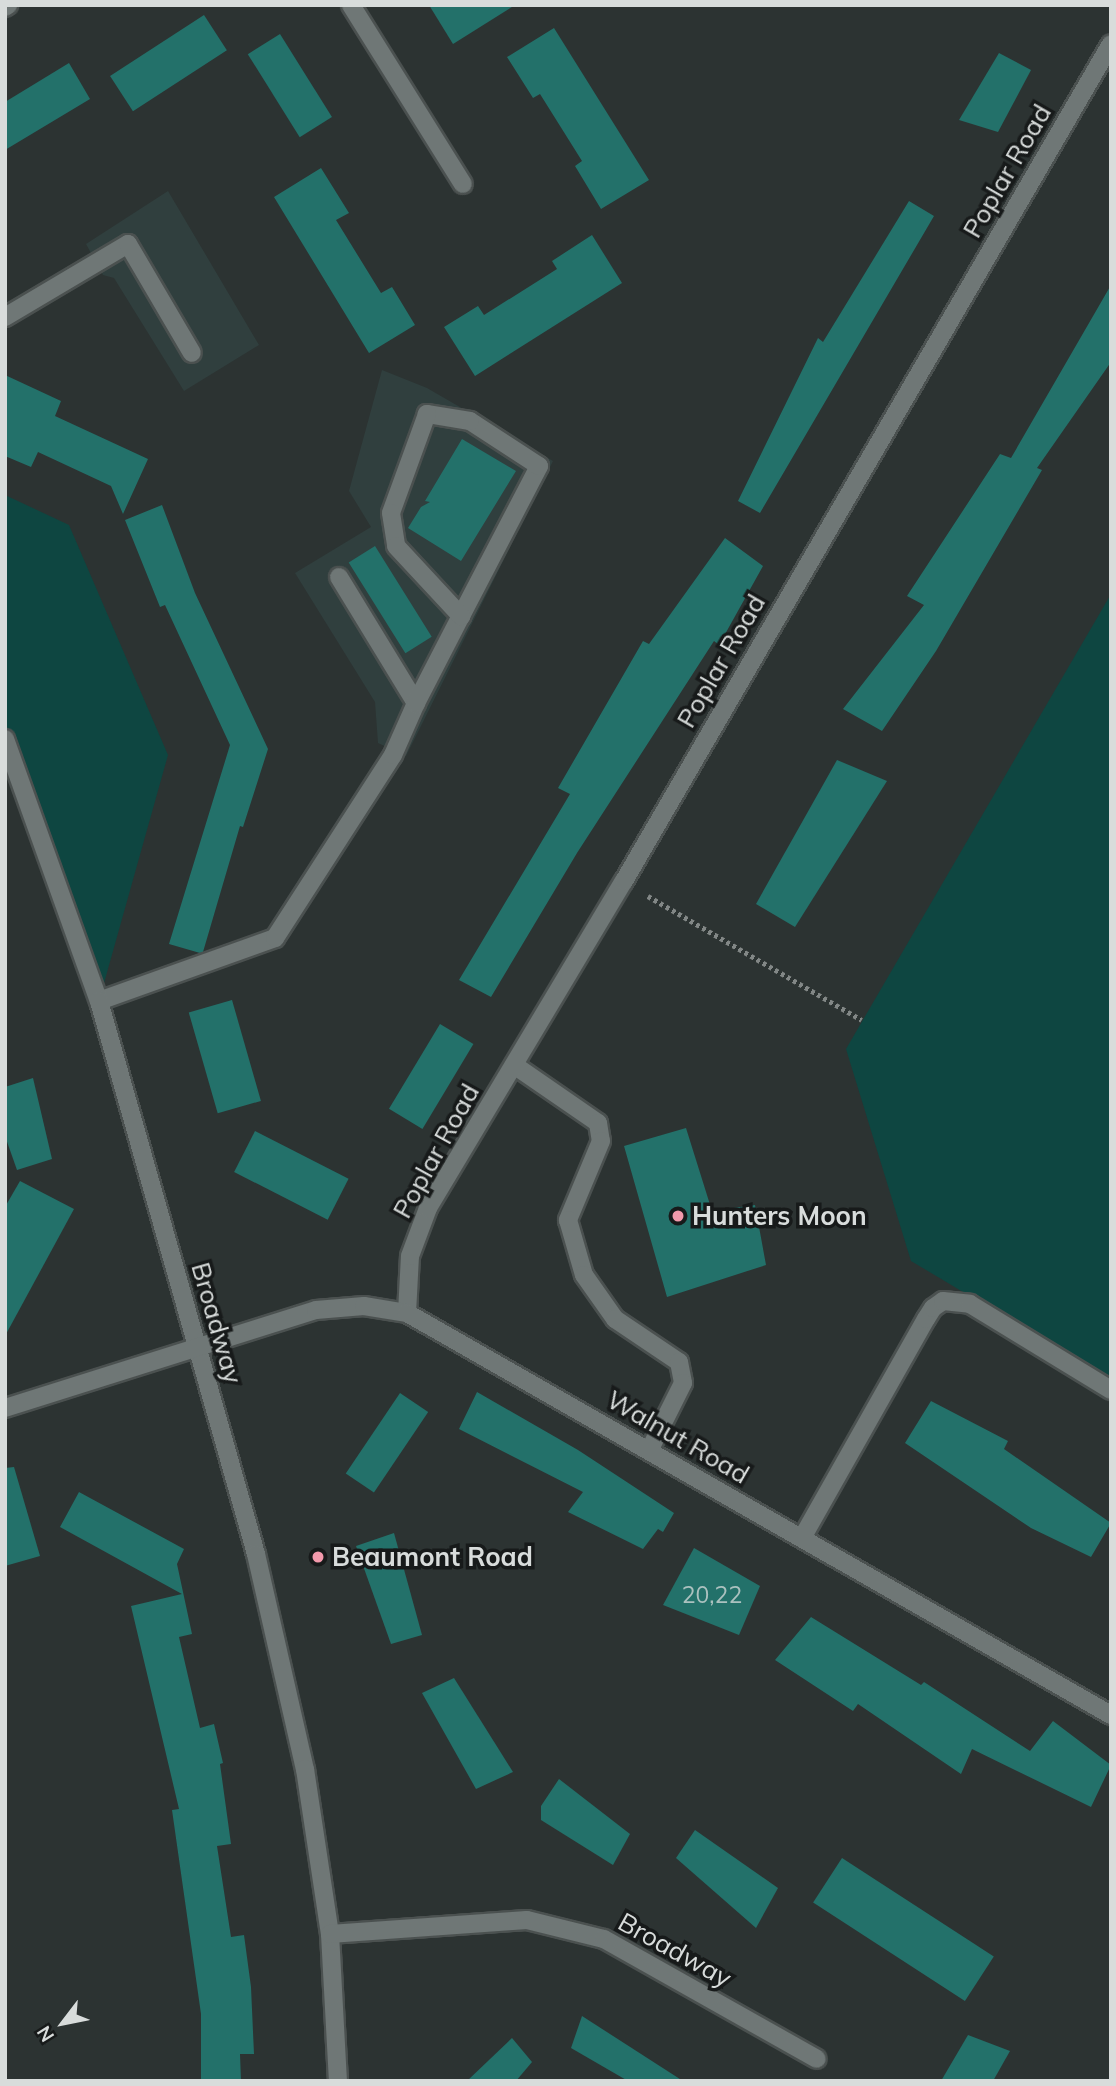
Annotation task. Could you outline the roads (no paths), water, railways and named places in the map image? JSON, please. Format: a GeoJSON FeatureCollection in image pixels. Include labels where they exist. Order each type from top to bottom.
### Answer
{"type":"FeatureCollection","features":[{"type":"Feature","properties":{"kind":"street"},"geometry":{"type":"LineString","coordinates":[[351,5],[463,184]]}},
{"type":"Feature","properties":{"kind":"street","name":"Poplar Road"},"geometry":{"type":"LineString","coordinates":[[407,1313],[410,1256],[428,1208],[624,881],[1111,44]]}},
{"type":"Feature","properties":{"kind":"street"},"geometry":{"type":"LineString","coordinates":[[5,317],[128,244],[192,353]]}},
{"type":"Feature","properties":{"kind":"street"},"geometry":{"type":"LineString","coordinates":[[99,1001],[275,938],[393,755],[416,703],[539,466],[470,421],[428,414],[391,513],[394,535],[396,546],[461,616]]}},
{"type":"Feature","properties":{"kind":"street"},"geometry":{"type":"LineString","coordinates":[[339,577],[416,703]]}},
{"type":"Feature","properties":{"kind":"street","name":"Broadway"},"geometry":{"type":"LineString","coordinates":[[5,739],[99,1001],[256,1554],[305,1769],[330,1934],[338,2081]]}},
{"type":"Feature","properties":{"kind":"street"},"geometry":{"type":"LineString","coordinates":[[514,1065],[598,1123],[601,1141],[568,1220],[584,1275],[615,1319],[679,1362],[683,1383],[649,1451]]}},
{"type":"Feature","properties":{"kind":"street"},"geometry":{"type":"LineString","coordinates":[[802,1538],[926,1319],[933,1308],[943,1301],[970,1304],[1111,1390]]}},
{"type":"Feature","properties":{"kind":"street","name":"Walnut Road"},"geometry":{"type":"LineString","coordinates":[[196,1348],[316,1310],[364,1306],[407,1313],[1111,1714]]}},
{"type":"Feature","properties":{"kind":"street"},"geometry":{"type":"LineString","coordinates":[[5,1408],[196,1348]]}},
{"type":"Feature","properties":{"kind":"street","name":"Broadway"},"geometry":{"type":"LineString","coordinates":[[330,1934],[527,1920],[604,1939],[817,2059]]}},
{"type":"Feature","properties":{"kind":"place","name":"Hunters Moon"},"geometry":{"type":"Point","coordinates":[678,1216]}},
{"type":"Feature","properties":{"kind":"place","name":"Beaumont Road"},"geometry":{"type":"Point","coordinates":[318,1557]}}]}
